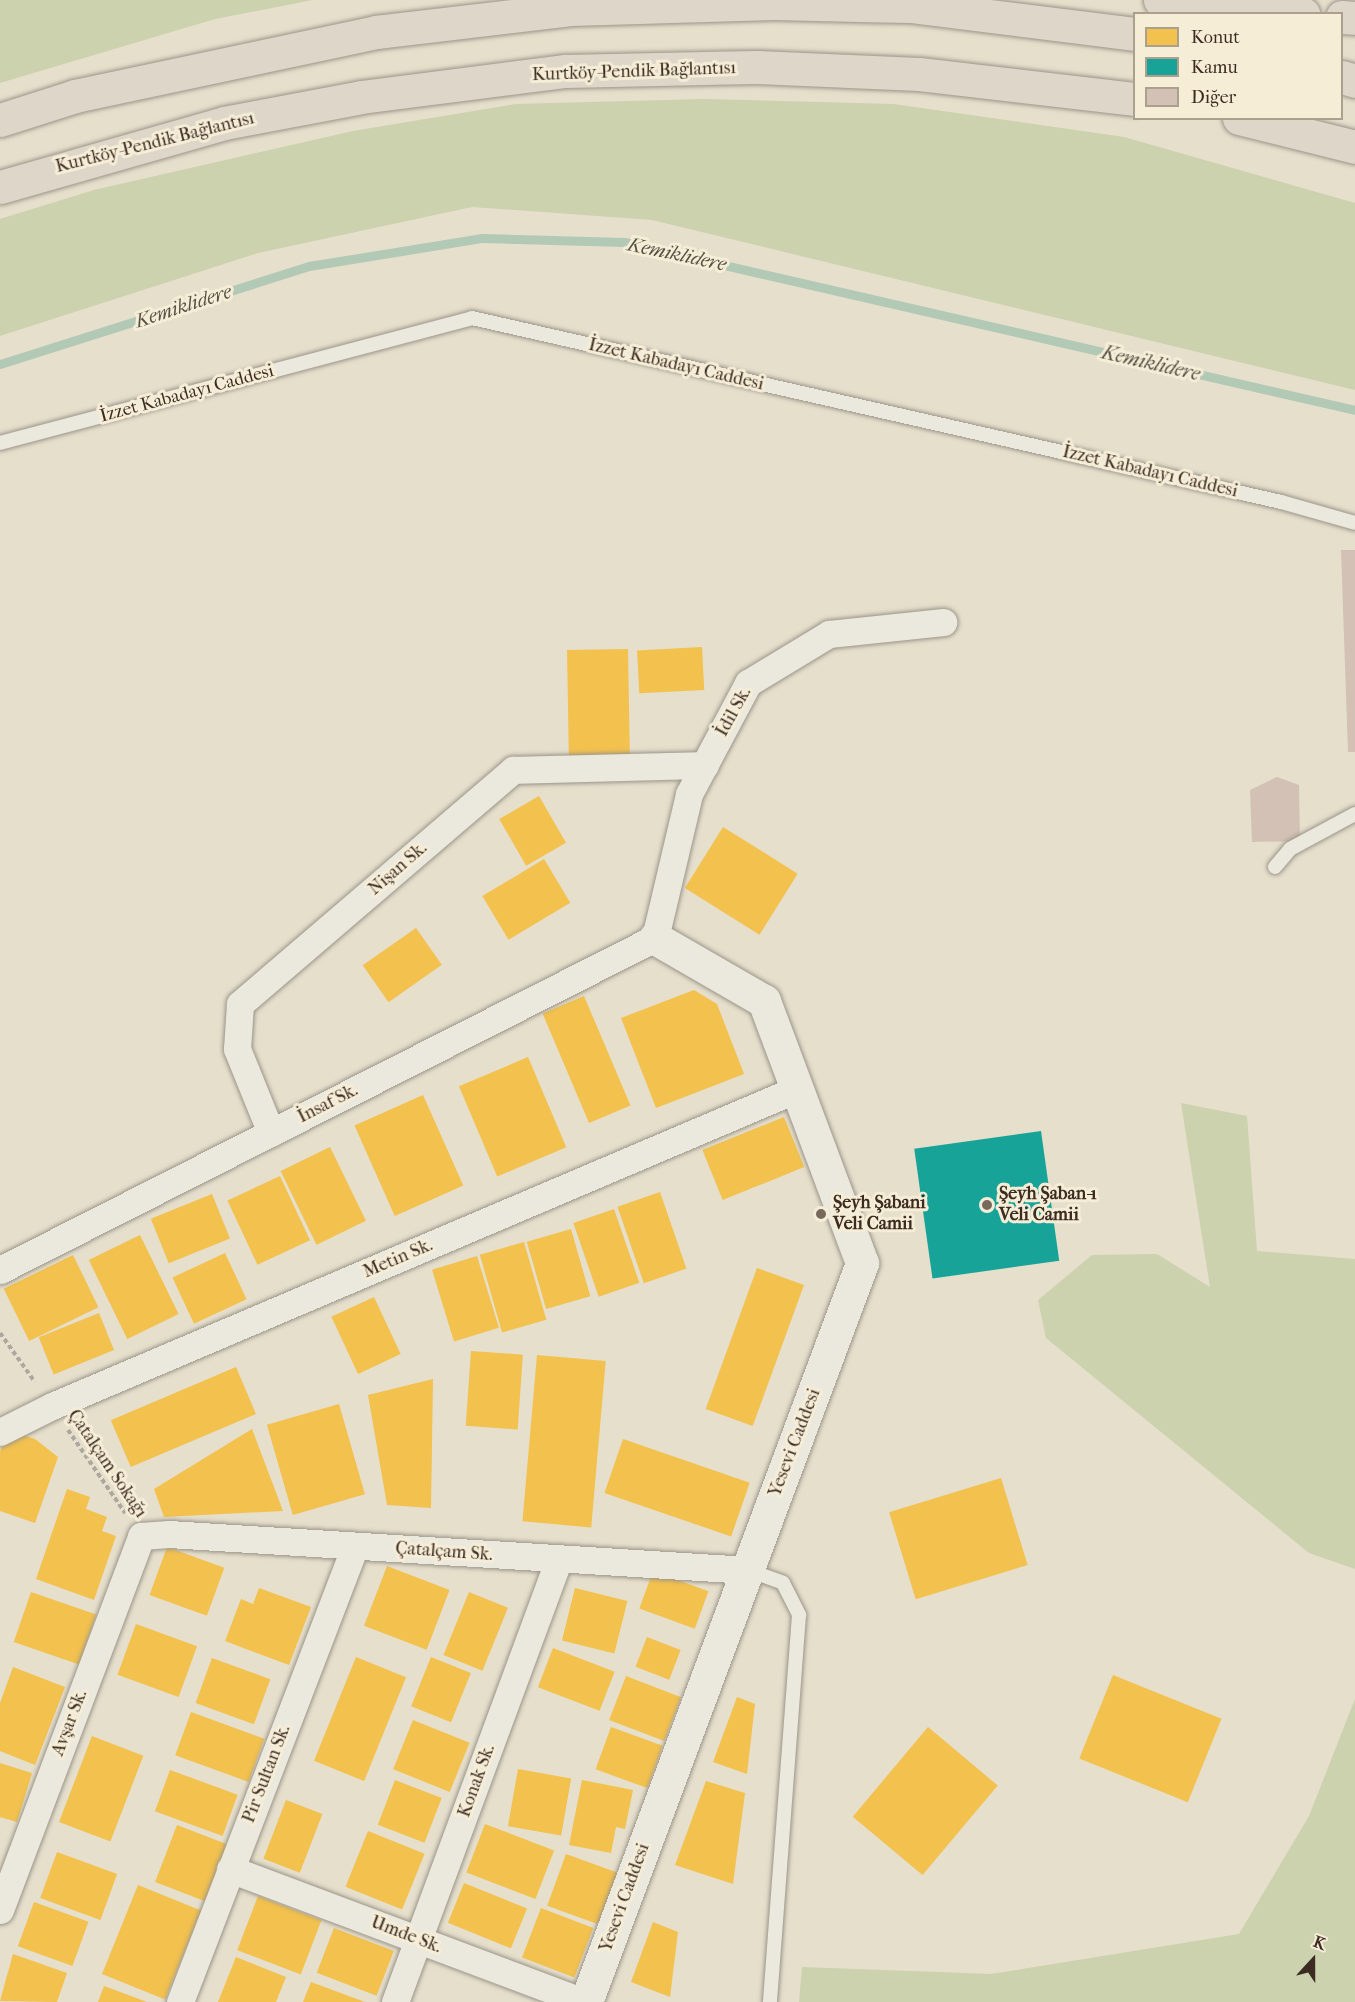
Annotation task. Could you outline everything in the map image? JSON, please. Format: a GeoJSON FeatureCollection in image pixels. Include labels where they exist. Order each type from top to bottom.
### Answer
{"type":"FeatureCollection","features":[{"type":"Feature","properties":{"kind":"highway"},"geometry":{"type":"LineString","coordinates":[[910,6],[964,0]]}},
{"type":"Feature","properties":{"kind":"highway"},"geometry":{"type":"LineString","coordinates":[[1160,0],[1283,12]]}},
{"type":"Feature","properties":{"kind":"highway"},"geometry":{"type":"LineString","coordinates":[[0,120],[75,96],[376,32],[571,9],[774,3],[910,6],[1133,34]]}},
{"type":"Feature","properties":{"kind":"highway","name":"Kurtköy-Pendik Bağlantısı"},"geometry":{"type":"LineString","coordinates":[[0,187],[224,123],[361,97],[565,71],[757,67],[919,74],[1133,99]]}},
{"type":"Feature","properties":{"kind":"highway"},"geometry":{"type":"LineString","coordinates":[[1247,120],[1355,147]]}},
{"type":"Feature","properties":{"kind":"street","name":"İdil Sk."},"geometry":{"type":"LineString","coordinates":[[655,938],[689,794],[748,683],[829,634],[943,622]]}},
{"type":"Feature","properties":{"kind":"street","name":"Nişan Sk."},"geometry":{"type":"LineString","coordinates":[[271,1133],[237,1049],[240,1005],[504,777],[513,770],[705,765]]}},
{"type":"Feature","properties":{"kind":"street","name":"Yesevi Caddesi"},"geometry":{"type":"LineString","coordinates":[[584,2002],[862,1263],[764,1001],[655,938]]}},
{"type":"Feature","properties":{"kind":"street","name":"İnsaf Sk."},"geometry":{"type":"LineString","coordinates":[[0,1270],[655,938]]}},
{"type":"Feature","properties":{"kind":"street","name":"Metin Sk."},"geometry":{"type":"LineString","coordinates":[[0,1432],[51,1406],[797,1089]]}},
{"type":"Feature","properties":{"kind":"street","name":"Çatalçam Sk."},"geometry":{"type":"LineString","coordinates":[[141,1536],[355,1546],[748,1570]]}},
{"type":"Feature","properties":{"kind":"street","name":"Avşar Sk."},"geometry":{"type":"LineString","coordinates":[[0,1910],[141,1536]]}},
{"type":"Feature","properties":{"kind":"street","name":"Pir Sultan Sk."},"geometry":{"type":"LineString","coordinates":[[180,2002],[355,1546]]}},
{"type":"Feature","properties":{"kind":"street","name":"Konak Sk."},"geometry":{"type":"LineString","coordinates":[[395,2002],[560,1559]]}},
{"type":"Feature","properties":{"kind":"street","name":"Umde Sk."},"geometry":{"type":"LineString","coordinates":[[230,1869],[584,2002]]}},
{"type":"Feature","properties":{"kind":"lane","name":"İzzet Kabadayı Caddesi"},"geometry":{"type":"LineString","coordinates":[[0,443],[472,318],[1281,502],[1355,524]]}},
{"type":"Feature","properties":{"kind":"lane"},"geometry":{"type":"LineString","coordinates":[[1275,867],[1290,849],[1355,814]]}},
{"type":"Feature","properties":{"kind":"lane"},"geometry":{"type":"LineString","coordinates":[[748,1570],[783,1583],[799,1615],[770,2002]]}},
{"type":"Feature","properties":{"kind":"path","name":"Çatalçam Sokağı"},"geometry":{"type":"LineString","coordinates":[[0,1333],[141,1536]]}},
{"type":"Feature","properties":{"kind":"green space"},"geometry":{"type":"Polygon","coordinates":[[[0,0],[313,0],[215,19],[0,83],[0,0]]]}},
{"type":"Feature","properties":{"kind":"green space"},"geometry":{"type":"Polygon","coordinates":[[[703,99],[893,104],[1124,137],[1355,203],[1355,390],[652,220],[472,207],[258,253],[0,336],[0,219],[94,190],[353,131],[516,104],[703,99]]]}},
{"type":"Feature","properties":{"kind":"green space"},"geometry":{"type":"Polygon","coordinates":[[[1181,1103],[1247,1116],[1257,1251],[1355,1259],[1355,1569],[1309,1553],[1046,1338],[1038,1300],[1092,1255],[1157,1254],[1210,1287],[1181,1103]]]}},
{"type":"Feature","properties":{"kind":"green space"},"geometry":{"type":"Polygon","coordinates":[[[1355,1699],[1355,2002],[799,2002],[802,1967],[991,1974],[1239,1934],[1309,1816],[1355,1699]]]}},
{"type":"Feature","properties":{"kind":"building: Konut"},"geometry":{"type":"Polygon","coordinates":[[[702,647],[704,690],[639,693],[637,650],[702,647]]]}},
{"type":"Feature","properties":{"kind":"building: Konut"},"geometry":{"type":"Polygon","coordinates":[[[628,649],[630,757],[569,758],[567,650],[628,649]]]}},
{"type":"Feature","properties":{"kind":"building: Konut"},"geometry":{"type":"Polygon","coordinates":[[[539,796],[566,843],[526,866],[499,819],[539,796]]]}},
{"type":"Feature","properties":{"kind":"building: Konut"},"geometry":{"type":"Polygon","coordinates":[[[723,827],[798,874],[759,935],[685,888],[723,827]]]}},
{"type":"Feature","properties":{"kind":"building: Konut"},"geometry":{"type":"Polygon","coordinates":[[[544,859],[570,903],[509,940],[482,896],[544,859]]]}},
{"type":"Feature","properties":{"kind":"building: Konut"},"geometry":{"type":"Polygon","coordinates":[[[416,928],[442,965],[389,1002],[363,965],[416,928]]]}},
{"type":"Feature","properties":{"kind":"building: Konut"},"geometry":{"type":"Polygon","coordinates":[[[694,990],[717,1004],[744,1074],[656,1108],[621,1018],[694,990]]]}},
{"type":"Feature","properties":{"kind":"building: Konut"},"geometry":{"type":"Polygon","coordinates":[[[584,996],[630,1106],[589,1123],[543,1014],[584,996]]]}},
{"type":"Feature","properties":{"kind":"building: Konut"},"geometry":{"type":"Polygon","coordinates":[[[528,1057],[566,1147],[497,1177],[459,1086],[528,1057]]]}},
{"type":"Feature","properties":{"kind":"building: Konut"},"geometry":{"type":"Polygon","coordinates":[[[423,1095],[463,1185],[395,1216],[354,1126],[423,1095]]]}},
{"type":"Feature","properties":{"kind":"building: Konut"},"geometry":{"type":"Polygon","coordinates":[[[784,1117],[804,1167],[723,1200],[702,1150],[784,1117]]]}},
{"type":"Feature","properties":{"kind":"building: Konut"},"geometry":{"type":"Polygon","coordinates":[[[330,1147],[366,1221],[317,1245],[281,1171],[330,1147]]]}},
{"type":"Feature","properties":{"kind":"building: Konut"},"geometry":{"type":"Polygon","coordinates":[[[280,1176],[310,1240],[257,1265],[227,1201],[280,1176]]]}},
{"type":"Feature","properties":{"kind":"building: Konut"},"geometry":{"type":"Polygon","coordinates":[[[660,1192],[686,1269],[644,1283],[617,1207],[660,1192]]]}},
{"type":"Feature","properties":{"kind":"building: Konut"},"geometry":{"type":"Polygon","coordinates":[[[212,1194],[230,1239],[169,1263],[151,1219],[212,1194]]]}},
{"type":"Feature","properties":{"kind":"building: Konut"},"geometry":{"type":"Polygon","coordinates":[[[614,1209],[639,1283],[599,1297],[573,1223],[614,1209]]]}},
{"type":"Feature","properties":{"kind":"building: Konut"},"geometry":{"type":"Polygon","coordinates":[[[571,1229],[590,1296],[546,1309],[527,1242],[571,1229]]]}},
{"type":"Feature","properties":{"kind":"building: Konut"},"geometry":{"type":"Polygon","coordinates":[[[140,1235],[179,1314],[127,1339],[89,1260],[140,1235]]]}},
{"type":"Feature","properties":{"kind":"building: Konut"},"geometry":{"type":"Polygon","coordinates":[[[524,1242],[546,1320],[502,1333],[480,1255],[524,1242]]]}},
{"type":"Feature","properties":{"kind":"building: Konut"},"geometry":{"type":"Polygon","coordinates":[[[225,1253],[247,1299],[194,1324],[172,1278],[225,1253]]]}},
{"type":"Feature","properties":{"kind":"building: Konut"},"geometry":{"type":"Polygon","coordinates":[[[73,1255],[98,1307],[29,1341],[4,1289],[73,1255]]]}},
{"type":"Feature","properties":{"kind":"building: Konut"},"geometry":{"type":"Polygon","coordinates":[[[477,1256],[499,1328],[454,1341],[432,1270],[477,1256]]]}},
{"type":"Feature","properties":{"kind":"building: Konut"},"geometry":{"type":"Polygon","coordinates":[[[757,1268],[804,1285],[753,1426],[706,1409],[757,1268]]]}},
{"type":"Feature","properties":{"kind":"building: Konut"},"geometry":{"type":"Polygon","coordinates":[[[374,1297],[401,1354],[358,1374],[331,1317],[374,1297]]]}},
{"type":"Feature","properties":{"kind":"building: Konut"},"geometry":{"type":"Polygon","coordinates":[[[99,1313],[114,1350],[54,1374],[39,1337],[99,1313]]]}},
{"type":"Feature","properties":{"kind":"building: Konut"},"geometry":{"type":"Polygon","coordinates":[[[471,1351],[523,1355],[518,1429],[466,1426],[471,1351]]]}},
{"type":"Feature","properties":{"kind":"building: Konut"},"geometry":{"type":"Polygon","coordinates":[[[537,1355],[606,1361],[591,1527],[522,1521],[537,1355]]]}},
{"type":"Feature","properties":{"kind":"building: Konut"},"geometry":{"type":"Polygon","coordinates":[[[236,1367],[256,1414],[131,1467],[111,1420],[236,1367]]]}},
{"type":"Feature","properties":{"kind":"building: Konut"},"geometry":{"type":"Polygon","coordinates":[[[433,1379],[431,1508],[387,1505],[368,1395],[433,1379]]]}},
{"type":"Feature","properties":{"kind":"building: Konut"},"geometry":{"type":"Polygon","coordinates":[[[339,1404],[365,1494],[293,1515],[267,1425],[339,1404]]]}},
{"type":"Feature","properties":{"kind":"building: Konut"},"geometry":{"type":"Polygon","coordinates":[[[252,1429],[283,1511],[164,1517],[154,1489],[252,1429]]]}},
{"type":"Feature","properties":{"kind":"building: Konut"},"geometry":{"type":"Polygon","coordinates":[[[8,1430],[35,1439],[58,1457],[35,1523],[0,1511],[0,1452],[8,1430]]]}},
{"type":"Feature","properties":{"kind":"building: Konut"},"geometry":{"type":"Polygon","coordinates":[[[623,1439],[750,1483],[731,1537],[604,1493],[623,1439]]]}},
{"type":"Feature","properties":{"kind":"building: Konut"},"geometry":{"type":"Polygon","coordinates":[[[1001,1478],[1028,1565],[916,1599],[889,1512],[1001,1478]]]}},
{"type":"Feature","properties":{"kind":"building: Konut"},"geometry":{"type":"Polygon","coordinates":[[[67,1489],[90,1497],[86,1509],[107,1517],[102,1531],[116,1536],[94,1600],[36,1579],[67,1489]]]}},
{"type":"Feature","properties":{"kind":"building: Konut"},"geometry":{"type":"Polygon","coordinates":[[[167,1547],[224,1568],[207,1616],[150,1595],[167,1547]]]}},
{"type":"Feature","properties":{"kind":"building: Konut"},"geometry":{"type":"Polygon","coordinates":[[[387,1566],[450,1590],[427,1650],[364,1626],[387,1566]]]}},
{"type":"Feature","properties":{"kind":"building: Konut"},"geometry":{"type":"Polygon","coordinates":[[[653,1571],[708,1591],[695,1629],[639,1609],[653,1571]]]}},
{"type":"Feature","properties":{"kind":"building: Konut"},"geometry":{"type":"Polygon","coordinates":[[[259,1588],[311,1607],[289,1665],[225,1641],[241,1599],[253,1604],[259,1588]]]}},
{"type":"Feature","properties":{"kind":"building: Konut"},"geometry":{"type":"Polygon","coordinates":[[[575,1588],[627,1601],[614,1653],[562,1640],[575,1588]]]}},
{"type":"Feature","properties":{"kind":"building: Konut"},"geometry":{"type":"Polygon","coordinates":[[[31,1592],[96,1614],[79,1665],[14,1642],[31,1592]]]}},
{"type":"Feature","properties":{"kind":"building: Konut"},"geometry":{"type":"Polygon","coordinates":[[[469,1592],[508,1608],[482,1671],[444,1655],[469,1592]]]}},
{"type":"Feature","properties":{"kind":"building: Konut"},"geometry":{"type":"Polygon","coordinates":[[[136,1624],[197,1646],[179,1697],[118,1675],[136,1624]]]}},
{"type":"Feature","properties":{"kind":"building: Konut"},"geometry":{"type":"Polygon","coordinates":[[[647,1637],[681,1650],[669,1680],[636,1667],[647,1637]]]}},
{"type":"Feature","properties":{"kind":"building: Konut"},"geometry":{"type":"Polygon","coordinates":[[[553,1648],[615,1672],[600,1711],[538,1687],[553,1648]]]}},
{"type":"Feature","properties":{"kind":"building: Konut"},"geometry":{"type":"Polygon","coordinates":[[[356,1657],[406,1677],[364,1781],[314,1761],[356,1657]]]}},
{"type":"Feature","properties":{"kind":"building: Konut"},"geometry":{"type":"Polygon","coordinates":[[[431,1657],[471,1673],[451,1722],[411,1706],[431,1657]]]}},
{"type":"Feature","properties":{"kind":"building: Konut"},"geometry":{"type":"Polygon","coordinates":[[[212,1658],[270,1679],[254,1724],[196,1703],[212,1658]]]}},
{"type":"Feature","properties":{"kind":"building: Konut"},"geometry":{"type":"Polygon","coordinates":[[[13,1667],[65,1687],[35,1765],[0,1751],[0,1703],[13,1667]]]}},
{"type":"Feature","properties":{"kind":"building: Konut"},"geometry":{"type":"Polygon","coordinates":[[[1113,1675],[1221,1719],[1188,1802],[1079,1758],[1113,1675]]]}},
{"type":"Feature","properties":{"kind":"building: Konut"},"geometry":{"type":"Polygon","coordinates":[[[626,1676],[681,1697],[664,1741],[609,1720],[626,1676]]]}},
{"type":"Feature","properties":{"kind":"building: Konut"},"geometry":{"type":"Polygon","coordinates":[[[737,1697],[755,1704],[747,1774],[713,1762],[737,1697]]]}},
{"type":"Feature","properties":{"kind":"building: Konut"},"geometry":{"type":"Polygon","coordinates":[[[191,1712],[264,1739],[249,1782],[175,1755],[191,1712]]]}},
{"type":"Feature","properties":{"kind":"building: Konut"},"geometry":{"type":"Polygon","coordinates":[[[413,1720],[470,1743],[450,1792],[393,1769],[413,1720]]]}},
{"type":"Feature","properties":{"kind":"building: Konut"},"geometry":{"type":"Polygon","coordinates":[[[611,1727],[663,1746],[647,1788],[596,1769],[611,1727]]]}},
{"type":"Feature","properties":{"kind":"building: Konut"},"geometry":{"type":"Polygon","coordinates":[[[928,1727],[998,1785],[923,1875],[853,1817],[928,1727]]]}},
{"type":"Feature","properties":{"kind":"building: Konut"},"geometry":{"type":"Polygon","coordinates":[[[92,1736],[143,1756],[110,1842],[59,1822],[92,1736]]]}},
{"type":"Feature","properties":{"kind":"building: Konut"},"geometry":{"type":"Polygon","coordinates":[[[0,1763],[32,1773],[17,1822],[0,1817],[0,1763]]]}},
{"type":"Feature","properties":{"kind":"building: Konut"},"geometry":{"type":"Polygon","coordinates":[[[518,1769],[571,1778],[561,1835],[508,1826],[518,1769]]]}},
{"type":"Feature","properties":{"kind":"building: Konut"},"geometry":{"type":"Polygon","coordinates":[[[170,1770],[238,1795],[223,1836],[155,1811],[170,1770]]]}},
{"type":"Feature","properties":{"kind":"building: Konut"},"geometry":{"type":"Polygon","coordinates":[[[395,1780],[442,1798],[424,1843],[378,1825],[395,1780]]]}},
{"type":"Feature","properties":{"kind":"building: Konut"},"geometry":{"type":"Polygon","coordinates":[[[582,1780],[633,1790],[625,1829],[616,1827],[611,1853],[569,1845],[582,1780]]]}},
{"type":"Feature","properties":{"kind":"building: Konut"},"geometry":{"type":"Polygon","coordinates":[[[706,1781],[745,1793],[733,1884],[675,1865],[706,1781]]]}},
{"type":"Feature","properties":{"kind":"building: Konut"},"geometry":{"type":"Polygon","coordinates":[[[286,1800],[322,1814],[300,1873],[263,1859],[286,1800]]]}},
{"type":"Feature","properties":{"kind":"building: Konut"},"geometry":{"type":"Polygon","coordinates":[[[485,1824],[554,1851],[535,1899],[466,1873],[485,1824]]]}},
{"type":"Feature","properties":{"kind":"building: Konut"},"geometry":{"type":"Polygon","coordinates":[[[177,1825],[230,1845],[208,1902],[155,1882],[177,1825]]]}},
{"type":"Feature","properties":{"kind":"building: Konut"},"geometry":{"type":"Polygon","coordinates":[[[368,1831],[425,1854],[402,1909],[346,1887],[368,1831]]]}},
{"type":"Feature","properties":{"kind":"building: Konut"},"geometry":{"type":"Polygon","coordinates":[[[57,1852],[117,1874],[100,1920],[40,1898],[57,1852]]]}},
{"type":"Feature","properties":{"kind":"building: Konut"},"geometry":{"type":"Polygon","coordinates":[[[566,1854],[618,1873],[599,1924],[547,1906],[566,1854]]]}},
{"type":"Feature","properties":{"kind":"building: Konut"},"geometry":{"type":"Polygon","coordinates":[[[464,1883],[527,1908],[511,1948],[448,1923],[464,1883]]]}},
{"type":"Feature","properties":{"kind":"building: Konut"},"geometry":{"type":"Polygon","coordinates":[[[138,1885],[201,1910],[165,1999],[102,1974],[138,1885]]]}},
{"type":"Feature","properties":{"kind":"building: Konut"},"geometry":{"type":"Polygon","coordinates":[[[258,1896],[321,1920],[301,1975],[237,1950],[258,1896]]]}},
{"type":"Feature","properties":{"kind":"building: Konut"},"geometry":{"type":"Polygon","coordinates":[[[34,1902],[89,1922],[72,1966],[18,1946],[34,1902]]]}},
{"type":"Feature","properties":{"kind":"building: Konut"},"geometry":{"type":"Polygon","coordinates":[[[541,1908],[593,1928],[574,1978],[522,1957],[541,1908]]]}},
{"type":"Feature","properties":{"kind":"building: Konut"},"geometry":{"type":"Polygon","coordinates":[[[653,1922],[678,1932],[670,1997],[631,1982],[653,1922]]]}},
{"type":"Feature","properties":{"kind":"building: Konut"},"geometry":{"type":"Polygon","coordinates":[[[334,1928],[394,1951],[377,1996],[317,1973],[334,1928]]]}},
{"type":"Feature","properties":{"kind":"building: Konut"},"geometry":{"type":"Polygon","coordinates":[[[13,1954],[67,1973],[57,2002],[0,2001],[13,1954]]]}},
{"type":"Feature","properties":{"kind":"building: Konut"},"geometry":{"type":"Polygon","coordinates":[[[236,1957],[286,1977],[276,2002],[218,2002],[236,1957]]]}},
{"type":"Feature","properties":{"kind":"building: Konut"},"geometry":{"type":"Polygon","coordinates":[[[311,1982],[365,2002],[303,2002],[311,1982]]]}},
{"type":"Feature","properties":{"kind":"building: Konut"},"geometry":{"type":"Polygon","coordinates":[[[104,1986],[147,2002],[98,2002],[104,1986]]]}},
{"type":"Feature","properties":{"kind":"building: Kamu","name":"Şeyh Şaban-ı Veli Camii"},"geometry":{"type":"Polygon","coordinates":[[[1041,1131],[1059,1261],[932,1279],[914,1149],[1041,1131]]]}},
{"type":"Feature","properties":{"kind":"building: Diğer"},"geometry":{"type":"Polygon","coordinates":[[[1341,550],[1355,550],[1355,752],[1348,752],[1341,550]]]}},
{"type":"Feature","properties":{"kind":"building: Diğer"},"geometry":{"type":"Polygon","coordinates":[[[1277,777],[1299,785],[1300,841],[1252,842],[1250,790],[1277,777]]]}},
{"type":"Feature","properties":{"kind":"waterway","name":"Kemiklidere"},"geometry":{"type":"LineString","coordinates":[[0,364],[309,266],[481,238],[624,242],[1355,410]]}},
{"type":"Feature","properties":{"kind":"place","name":"Şeyh Şaban-ı Veli Camii"},"geometry":{"type":"Point","coordinates":[987,1205]}},
{"type":"Feature","properties":{"kind":"place","name":"Şeyh Şabani Veli Camii"},"geometry":{"type":"Point","coordinates":[821,1214]}}]}
